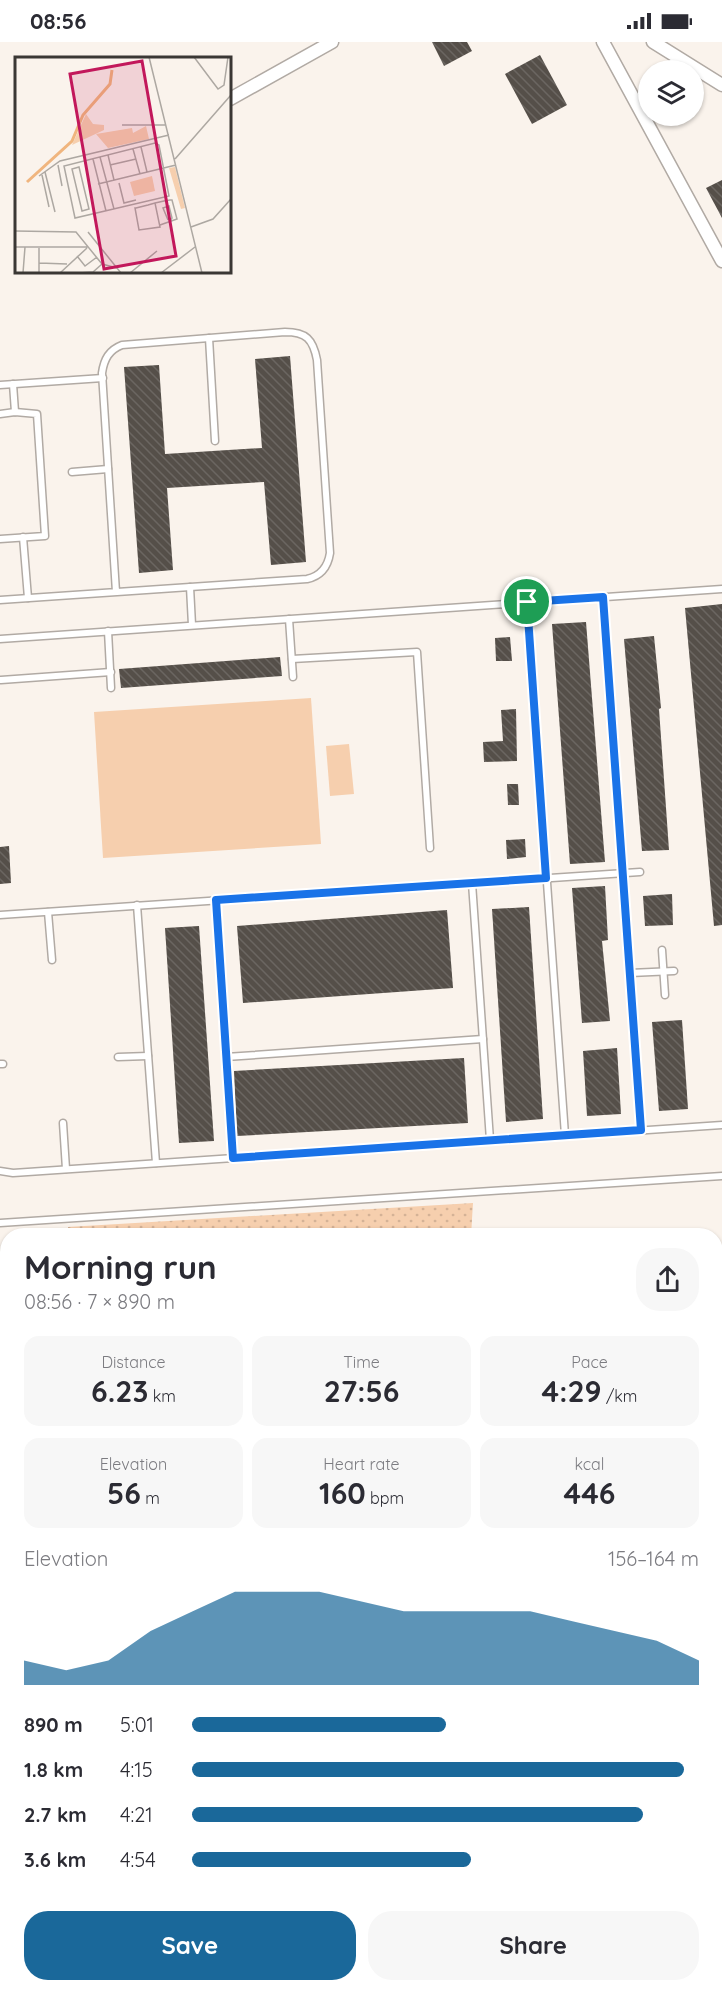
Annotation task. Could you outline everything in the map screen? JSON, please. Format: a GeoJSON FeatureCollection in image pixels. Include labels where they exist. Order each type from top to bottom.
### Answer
{"type":"FeatureCollection","features":[{"type":"Feature","properties":{"kind":"street"},"geometry":{"type":"LineString","coordinates":[[231,98],[332,42]]}},
{"type":"Feature","properties":{"kind":"street"},"geometry":{"type":"LineString","coordinates":[[603,42],[722,261]]}},
{"type":"Feature","properties":{"kind":"street"},"geometry":{"type":"LineString","coordinates":[[653,42],[722,85]]}},
{"type":"Feature","properties":{"kind":"lane"},"geometry":{"type":"LineString","coordinates":[[0,600],[190,587],[312,578],[323,571],[330,553],[317,360],[312,342],[303,335],[291,332],[122,345],[106,358],[103,378],[116,592]]}},
{"type":"Feature","properties":{"kind":"lane"},"geometry":{"type":"LineString","coordinates":[[209,338],[214,441]]}},
{"type":"Feature","properties":{"kind":"lane"},"geometry":{"type":"LineString","coordinates":[[0,385],[103,378]]}},
{"type":"Feature","properties":{"kind":"lane"},"geometry":{"type":"LineString","coordinates":[[13,384],[15,412]]}},
{"type":"Feature","properties":{"kind":"lane"},"geometry":{"type":"LineString","coordinates":[[0,414],[15,412],[37,414],[45,536],[0,539]]}},
{"type":"Feature","properties":{"kind":"lane"},"geometry":{"type":"LineString","coordinates":[[72,472],[108,470]]}},
{"type":"Feature","properties":{"kind":"lane"},"geometry":{"type":"LineString","coordinates":[[24,537],[28,598]]}},
{"type":"Feature","properties":{"kind":"lane"},"geometry":{"type":"LineString","coordinates":[[190,587],[192,626]]}},
{"type":"Feature","properties":{"kind":"lane"},"geometry":{"type":"LineString","coordinates":[[0,639],[722,589]]}},
{"type":"Feature","properties":{"kind":"lane"},"geometry":{"type":"LineString","coordinates":[[603,597],[641,1130]]}},
{"type":"Feature","properties":{"kind":"lane"},"geometry":{"type":"LineString","coordinates":[[527,602],[565,1135]]}},
{"type":"Feature","properties":{"kind":"lane"},"geometry":{"type":"LineString","coordinates":[[289,619],[293,677]]}},
{"type":"Feature","properties":{"kind":"lane"},"geometry":{"type":"LineString","coordinates":[[108,631],[111,688]]}},
{"type":"Feature","properties":{"kind":"lane"},"geometry":{"type":"LineString","coordinates":[[292,659],[417,652],[430,848]]}},
{"type":"Feature","properties":{"kind":"lane"},"geometry":{"type":"LineString","coordinates":[[1,680],[111,672]]}},
{"type":"Feature","properties":{"kind":"lane"},"geometry":{"type":"LineString","coordinates":[[0,915],[640,872]]}},
{"type":"Feature","properties":{"kind":"lane"},"geometry":{"type":"LineString","coordinates":[[472,883],[490,1140]]}},
{"type":"Feature","properties":{"kind":"lane"},"geometry":{"type":"LineString","coordinates":[[216,900],[233,1158]]}},
{"type":"Feature","properties":{"kind":"lane"},"geometry":{"type":"LineString","coordinates":[[137,906],[156,1163]]}},
{"type":"Feature","properties":{"kind":"lane"},"geometry":{"type":"LineString","coordinates":[[48,912],[52,960]]}},
{"type":"Feature","properties":{"kind":"lane"},"geometry":{"type":"LineString","coordinates":[[662,950],[665,995]]}},
{"type":"Feature","properties":{"kind":"lane"},"geometry":{"type":"LineString","coordinates":[[630,973],[674,970]]}},
{"type":"Feature","properties":{"kind":"lane"},"geometry":{"type":"LineString","coordinates":[[226,1057],[483,1039]]}},
{"type":"Feature","properties":{"kind":"lane"},"geometry":{"type":"LineString","coordinates":[[118,1057],[148,1056]]}},
{"type":"Feature","properties":{"kind":"lane"},"geometry":{"type":"LineString","coordinates":[[63,1123],[66,1169]]}},
{"type":"Feature","properties":{"kind":"lane"},"geometry":{"type":"LineString","coordinates":[[0,1171],[13,1173],[722,1125]]}},
{"type":"Feature","properties":{"kind":"lane"},"geometry":{"type":"LineString","coordinates":[[0,1222],[722,1176]]}},
{"type":"Feature","properties":{"kind":"shaded area"},"geometry":{"type":"Polygon","coordinates":[[[311,698],[321,844],[103,858],[94,712],[311,698]]]}},
{"type":"Feature","properties":{"kind":"shaded area"},"geometry":{"type":"Polygon","coordinates":[[[349,744],[354,794],[330,796],[326,746],[349,744]]]}},
{"type":"Feature","properties":{"kind":"shaded area"},"geometry":{"type":"Polygon","coordinates":[[[473,1203],[471,1228],[68,1227],[473,1203]]]}},
{"type":"Feature","properties":{"kind":"building"},"geometry":{"type":"Polygon","coordinates":[[[432,42],[467,42],[472,51],[444,66],[432,42]]]}},
{"type":"Feature","properties":{"kind":"building"},"geometry":{"type":"Polygon","coordinates":[[[540,55],[567,105],[532,124],[505,74],[540,55]]]}},
{"type":"Feature","properties":{"kind":"building"},"geometry":{"type":"Polygon","coordinates":[[[722,180],[722,218],[706,188],[722,180]]]}},
{"type":"Feature","properties":{"kind":"building"},"geometry":{"type":"Polygon","coordinates":[[[290,356],[306,562],[271,565],[264,482],[167,488],[173,570],[139,573],[124,367],[159,365],[165,454],[262,448],[255,359],[290,356]]]}},
{"type":"Feature","properties":{"kind":"building"},"geometry":{"type":"Polygon","coordinates":[[[722,604],[722,925],[714,926],[685,608],[722,604]]]}},
{"type":"Feature","properties":{"kind":"building"},"geometry":{"type":"Polygon","coordinates":[[[586,622],[605,862],[570,864],[552,624],[586,622]]]}},
{"type":"Feature","properties":{"kind":"building"},"geometry":{"type":"Polygon","coordinates":[[[654,636],[661,708],[659,709],[669,850],[642,851],[624,639],[654,636]]]}},
{"type":"Feature","properties":{"kind":"building"},"geometry":{"type":"Polygon","coordinates":[[[510,637],[512,661],[496,661],[495,638],[510,637]]]}},
{"type":"Feature","properties":{"kind":"building"},"geometry":{"type":"Polygon","coordinates":[[[280,657],[282,676],[121,688],[119,669],[280,657]]]}},
{"type":"Feature","properties":{"kind":"building"},"geometry":{"type":"Polygon","coordinates":[[[516,709],[517,761],[484,762],[483,742],[503,741],[501,710],[516,709]]]}},
{"type":"Feature","properties":{"kind":"building"},"geometry":{"type":"Polygon","coordinates":[[[507,784],[518,784],[519,805],[508,805],[507,784]]]}},
{"type":"Feature","properties":{"kind":"building"},"geometry":{"type":"Polygon","coordinates":[[[525,839],[526,857],[507,859],[506,840],[525,839]]]}},
{"type":"Feature","properties":{"kind":"building"},"geometry":{"type":"Polygon","coordinates":[[[9,846],[11,883],[0,884],[0,847],[9,846]]]}},
{"type":"Feature","properties":{"kind":"building"},"geometry":{"type":"Polygon","coordinates":[[[605,886],[608,940],[602,941],[610,1021],[582,1023],[572,888],[605,886]]]}},
{"type":"Feature","properties":{"kind":"building"},"geometry":{"type":"Polygon","coordinates":[[[672,894],[673,925],[645,926],[643,896],[672,894]]]}},
{"type":"Feature","properties":{"kind":"building"},"geometry":{"type":"Polygon","coordinates":[[[529,907],[543,1119],[506,1122],[492,909],[529,907]]]}},
{"type":"Feature","properties":{"kind":"building"},"geometry":{"type":"Polygon","coordinates":[[[447,910],[453,988],[243,1003],[237,926],[447,910]]]}},
{"type":"Feature","properties":{"kind":"building"},"geometry":{"type":"Polygon","coordinates":[[[199,926],[214,1141],[179,1143],[165,928],[199,926]]]}},
{"type":"Feature","properties":{"kind":"building"},"geometry":{"type":"Polygon","coordinates":[[[682,1020],[688,1109],[659,1111],[652,1022],[682,1020]]]}},
{"type":"Feature","properties":{"kind":"building"},"geometry":{"type":"Polygon","coordinates":[[[617,1048],[621,1114],[587,1116],[583,1051],[617,1048]]]}},
{"type":"Feature","properties":{"kind":"building"},"geometry":{"type":"Polygon","coordinates":[[[464,1058],[468,1123],[237,1136],[234,1071],[464,1058]]]}},
{"type":"Feature","properties":{"kind":"route"},"geometry":{"type":"LineString","coordinates":[[603,597],[641,1130],[233,1158],[216,900],[546,878],[527,602],[603,597]]}}]}
